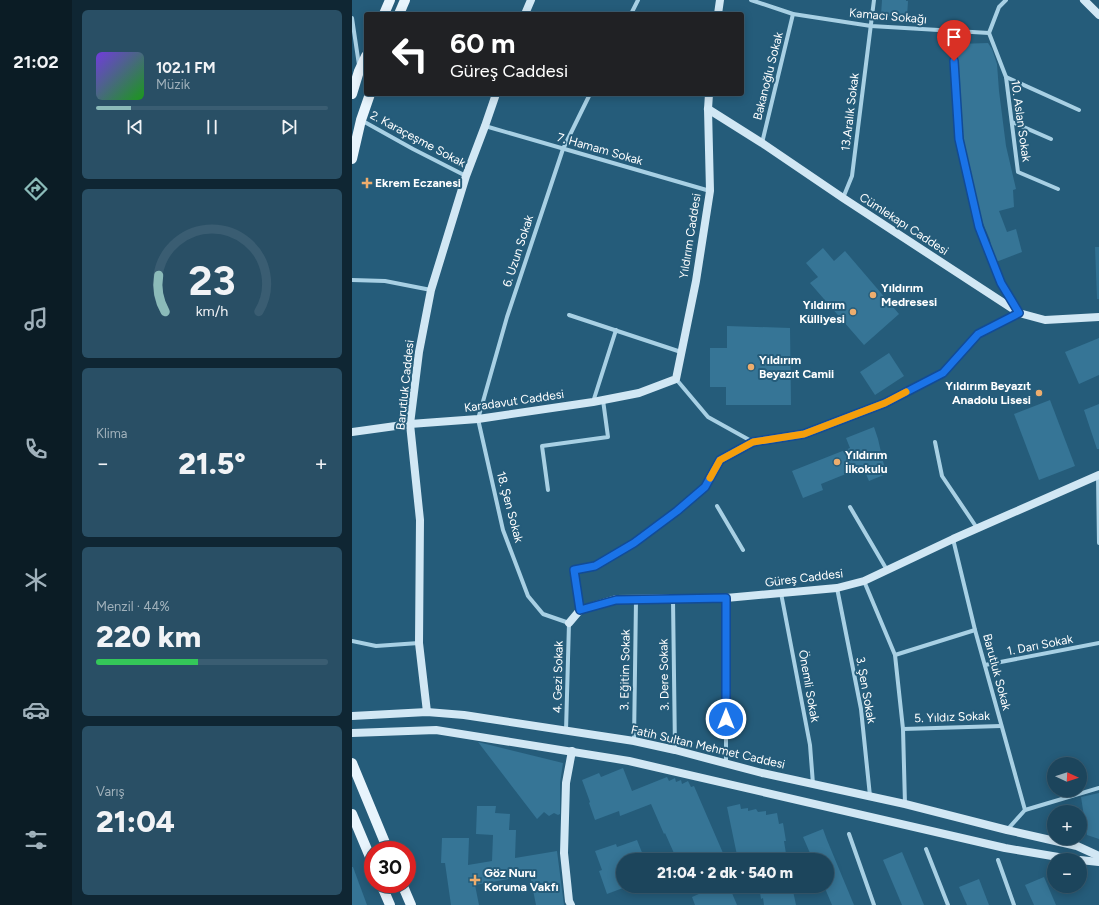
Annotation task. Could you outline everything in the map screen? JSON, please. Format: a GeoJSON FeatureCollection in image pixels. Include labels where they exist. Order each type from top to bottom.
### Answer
{"type":"FeatureCollection","features":[{"type":"Feature","properties":{"kind":"main road"},"geometry":{"type":"LineString","coordinates":[[385,12],[390,0]]}},
{"type":"Feature","properties":{"kind":"main road"},"geometry":{"type":"LineString","coordinates":[[400,12],[405,0]]}},
{"type":"Feature","properties":{"kind":"main road"},"geometry":{"type":"LineString","coordinates":[[526,12],[531,0]]}},
{"type":"Feature","properties":{"kind":"main road"},"geometry":{"type":"LineString","coordinates":[[718,12],[720,0]]}},
{"type":"Feature","properties":{"kind":"main road"},"geometry":{"type":"LineString","coordinates":[[1084,0],[1099,15]]}},
{"type":"Feature","properties":{"kind":"main road"},"geometry":{"type":"LineString","coordinates":[[353,90],[364,61]]}},
{"type":"Feature","properties":{"kind":"main road"},"geometry":{"type":"LineString","coordinates":[[352,159],[360,120],[369,96]]}},
{"type":"Feature","properties":{"kind":"main road","name":"Barutluk Caddesi"},"geometry":{"type":"LineString","coordinates":[[427,712],[419,643],[420,520],[410,424],[419,352],[431,290],[466,176],[495,96]]}},
{"type":"Feature","properties":{"kind":"main road","name":"Yıldırım Caddesi"},"geometry":{"type":"LineString","coordinates":[[676,379],[696,282],[710,191],[709,96]]}},
{"type":"Feature","properties":{"kind":"main road","name":"Cümlekapı Caddesi"},"geometry":{"type":"LineString","coordinates":[[708,109],[1019,313],[1045,320],[1099,317]]}},
{"type":"Feature","properties":{"kind":"main road","name":"Karadavut Caddesi"},"geometry":{"type":"LineString","coordinates":[[352,432],[410,424],[478,419],[593,402],[639,393],[676,379]]}},
{"type":"Feature","properties":{"kind":"main road","name":"Güreş Caddesi"},"geometry":{"type":"LineString","coordinates":[[580,610],[616,600],[726,598],[837,588],[864,581],[953,539],[1098,475]]}},
{"type":"Feature","properties":{"kind":"main road"},"geometry":{"type":"LineString","coordinates":[[569,623],[580,610]]}},
{"type":"Feature","properties":{"kind":"main road","name":"Fatih Sultan Mehmet Caddesi"},"geometry":{"type":"LineString","coordinates":[[352,716],[427,712],[464,715],[634,741],[1077,846],[1099,856]]}},
{"type":"Feature","properties":{"kind":"main road"},"geometry":{"type":"LineString","coordinates":[[352,732],[436,730],[629,761],[1005,848],[1047,855]]}},
{"type":"Feature","properties":{"kind":"main road"},"geometry":{"type":"LineString","coordinates":[[571,905],[569,901],[564,853],[566,783],[572,751]]}},
{"type":"Feature","properties":{"kind":"main road"},"geometry":{"type":"LineString","coordinates":[[352,763],[384,841]]}},
{"type":"Feature","properties":{"kind":"main road"},"geometry":{"type":"LineString","coordinates":[[352,814],[364,843]]}},
{"type":"Feature","properties":{"kind":"main road"},"geometry":{"type":"LineString","coordinates":[[1087,861],[1099,862]]}},
{"type":"Feature","properties":{"kind":"main road"},"geometry":{"type":"LineString","coordinates":[[385,893],[390,905]]}},
{"type":"Feature","properties":{"kind":"main road"},"geometry":{"type":"LineString","coordinates":[[405,893],[410,905]]}},
{"type":"Feature","properties":{"kind":"street"},"geometry":{"type":"LineString","coordinates":[[632,12],[638,0]]}},
{"type":"Feature","properties":{"kind":"street","name":"Kamacı Sokağı"},"geometry":{"type":"LineString","coordinates":[[751,0],[793,14],[871,26],[989,33]]}},
{"type":"Feature","properties":{"kind":"street","name":"13.Aralık Sokak"},"geometry":{"type":"LineString","coordinates":[[842,198],[852,176],[874,0]]}},
{"type":"Feature","properties":{"kind":"street"},"geometry":{"type":"LineString","coordinates":[[989,33],[999,7],[1006,0]]}},
{"type":"Feature","properties":{"kind":"street","name":"Bakanoğlu Sokak"},"geometry":{"type":"LineString","coordinates":[[762,143],[793,14]]}},
{"type":"Feature","properties":{"kind":"street"},"geometry":{"type":"LineString","coordinates":[[352,18],[360,71]]}},
{"type":"Feature","properties":{"kind":"street"},"geometry":{"type":"LineString","coordinates":[[580,610],[574,570],[595,566],[634,543],[677,511],[705,487],[720,460],[753,442],[804,434],[885,403],[943,373],[978,334],[1019,313],[1001,283],[979,227],[959,139],[952,30]]}},
{"type":"Feature","properties":{"kind":"street","name":"10. Aslan Sokak"},"geometry":{"type":"LineString","coordinates":[[989,33],[1006,77],[1018,172],[1058,189]]}},
{"type":"Feature","properties":{"kind":"street"},"geometry":{"type":"LineString","coordinates":[[1006,77],[1080,110]]}},
{"type":"Feature","properties":{"kind":"street","name":"6. Uzun Sokak"},"geometry":{"type":"LineString","coordinates":[[478,419],[507,317],[563,149],[589,96]]}},
{"type":"Feature","properties":{"kind":"street","name":"2. Karaçeşme Sokak"},"geometry":{"type":"LineString","coordinates":[[360,120],[466,176]]}},
{"type":"Feature","properties":{"kind":"street"},"geometry":{"type":"LineString","coordinates":[[1012,122],[1051,139]]}},
{"type":"Feature","properties":{"kind":"street","name":"7. Hamam Sokak"},"geometry":{"type":"LineString","coordinates":[[485,126],[710,191]]}},
{"type":"Feature","properties":{"kind":"street"},"geometry":{"type":"LineString","coordinates":[[352,280],[385,281],[431,290]]}},
{"type":"Feature","properties":{"kind":"street"},"geometry":{"type":"LineString","coordinates":[[569,315],[682,352]]}},
{"type":"Feature","properties":{"kind":"street"},"geometry":{"type":"LineString","coordinates":[[593,402],[616,330]]}},
{"type":"Feature","properties":{"kind":"street"},"geometry":{"type":"LineString","coordinates":[[676,379],[708,417],[753,442]]}},
{"type":"Feature","properties":{"kind":"street"},"geometry":{"type":"LineString","coordinates":[[548,490],[542,446],[608,437],[603,400]]}},
{"type":"Feature","properties":{"kind":"street","name":"18. Şen Sokak"},"geometry":{"type":"LineString","coordinates":[[478,419],[503,530],[528,596],[543,614],[569,623]]}},
{"type":"Feature","properties":{"kind":"street"},"geometry":{"type":"LineString","coordinates":[[935,442],[942,476],[978,528]]}},
{"type":"Feature","properties":{"kind":"street"},"geometry":{"type":"LineString","coordinates":[[1098,475],[1099,543]]}},
{"type":"Feature","properties":{"kind":"street"},"geometry":{"type":"LineString","coordinates":[[717,506],[743,550]]}},
{"type":"Feature","properties":{"kind":"street"},"geometry":{"type":"LineString","coordinates":[[850,506],[887,570]]}},
{"type":"Feature","properties":{"kind":"street","name":"Barutluk Sokak"},"geometry":{"type":"LineString","coordinates":[[953,539],[975,630],[1025,810]]}},
{"type":"Feature","properties":{"kind":"street","name":"5. Yıldız Sokak"},"geometry":{"type":"LineString","coordinates":[[864,581],[895,655],[903,729],[905,804]]}},
{"type":"Feature","properties":{"kind":"street","name":"3. Şen Sokak"},"geometry":{"type":"LineString","coordinates":[[837,588],[861,709],[870,796]]}},
{"type":"Feature","properties":{"kind":"street","name":"Önemli Sokak"},"geometry":{"type":"LineString","coordinates":[[782,593],[810,746],[813,784]]}},
{"type":"Feature","properties":{"kind":"street"},"geometry":{"type":"LineString","coordinates":[[726,598],[726,764]]}},
{"type":"Feature","properties":{"kind":"street","name":"3. Eğitim Sokak"},"geometry":{"type":"LineString","coordinates":[[634,741],[636,600]]}},
{"type":"Feature","properties":{"kind":"street","name":"3. Dere Sokak"},"geometry":{"type":"LineString","coordinates":[[672,600],[675,750]]}},
{"type":"Feature","properties":{"kind":"street","name":"4. Gezi Sokak"},"geometry":{"type":"LineString","coordinates":[[566,731],[569,623]]}},
{"type":"Feature","properties":{"kind":"street"},"geometry":{"type":"LineString","coordinates":[[895,655],[975,630]]}},
{"type":"Feature","properties":{"kind":"street"},"geometry":{"type":"LineString","coordinates":[[352,641],[376,646],[419,643]]}},
{"type":"Feature","properties":{"kind":"street","name":"1. Darı Sokak"},"geometry":{"type":"LineString","coordinates":[[985,665],[1099,643]]}},
{"type":"Feature","properties":{"kind":"street","name":"5. Yıldız Sokak"},"geometry":{"type":"LineString","coordinates":[[903,729],[1002,726]]}},
{"type":"Feature","properties":{"kind":"street"},"geometry":{"type":"LineString","coordinates":[[1007,830],[1025,810],[1099,788]]}},
{"type":"Feature","properties":{"kind":"street"},"geometry":{"type":"LineString","coordinates":[[849,834],[874,905]]}},
{"type":"Feature","properties":{"kind":"street"},"geometry":{"type":"LineString","coordinates":[[926,849],[948,905]]}},
{"type":"Feature","properties":{"kind":"street"},"geometry":{"type":"LineString","coordinates":[[998,860],[1014,905]]}},
{"type":"Feature","properties":{"kind":"shaded area"},"geometry":{"type":"Polygon","coordinates":[[[1095,247],[1099,247],[1099,299],[1097,299],[1095,247]]]}},
{"type":"Feature","properties":{"kind":"building"},"geometry":{"type":"Polygon","coordinates":[[[882,0],[908,1],[907,17],[881,15],[882,0]]]}},
{"type":"Feature","properties":{"kind":"building"},"geometry":{"type":"Polygon","coordinates":[[[988,43],[992,49],[997,64],[1006,146],[1016,189],[1013,190],[1014,207],[999,211],[1007,232],[1016,229],[1022,252],[996,262],[990,240],[980,216],[965,148],[958,68],[958,44],[988,43]]]}},
{"type":"Feature","properties":{"kind":"building","name":"Yıldırım Medresesi"},"geometry":{"type":"Polygon","coordinates":[[[823,248],[834,261],[845,251],[899,314],[864,345],[810,283],[818,277],[806,263],[823,248]]]}},
{"type":"Feature","properties":{"kind":"building","name":"Yıldırım Beyazıt Camii"},"geometry":{"type":"Polygon","coordinates":[[[727,326],[790,328],[791,405],[726,405],[726,387],[710,387],[710,348],[727,348],[727,326]]]}},
{"type":"Feature","properties":{"kind":"building"},"geometry":{"type":"Polygon","coordinates":[[[1099,338],[1099,375],[1079,384],[1065,352],[1099,338]]]}},
{"type":"Feature","properties":{"kind":"building"},"geometry":{"type":"Polygon","coordinates":[[[889,353],[904,376],[875,395],[860,372],[889,353]]]}},
{"type":"Feature","properties":{"kind":"building"},"geometry":{"type":"Polygon","coordinates":[[[1050,400],[1075,466],[1039,480],[1014,414],[1050,400]]]}},
{"type":"Feature","properties":{"kind":"building"},"geometry":{"type":"Polygon","coordinates":[[[1099,404],[1099,449],[1097,449],[1084,410],[1099,404]]]}},
{"type":"Feature","properties":{"kind":"building","name":"Yıldırım İlkokulu"},"geometry":{"type":"Polygon","coordinates":[[[874,427],[886,474],[869,481],[863,467],[821,484],[823,490],[803,498],[792,471],[850,448],[846,438],[874,427]]]}},
{"type":"Feature","properties":{"kind":"building"},"geometry":{"type":"Polygon","coordinates":[[[478,742],[563,763],[560,783],[560,814],[558,815],[554,813],[549,816],[544,812],[537,819],[478,742]]]}},
{"type":"Feature","properties":{"kind":"building"},"geometry":{"type":"Polygon","coordinates":[[[623,768],[632,791],[667,777],[669,781],[675,778],[676,782],[681,780],[682,784],[688,781],[691,787],[694,786],[723,853],[674,853],[651,804],[620,816],[619,811],[595,820],[582,780],[599,773],[601,777],[623,768]]]}},
{"type":"Feature","properties":{"kind":"building"},"geometry":{"type":"Polygon","coordinates":[[[1099,793],[1099,839],[1087,835],[1087,805],[1082,805],[1081,797],[1087,797],[1087,796],[1099,793]]]}},
{"type":"Feature","properties":{"kind":"building"},"geometry":{"type":"Polygon","coordinates":[[[740,804],[741,809],[748,808],[748,811],[756,809],[758,812],[766,811],[766,815],[777,813],[779,824],[783,823],[786,841],[784,841],[786,853],[737,853],[727,807],[740,804]]]}},
{"type":"Feature","properties":{"kind":"building","name":"Göz Nuru Koruma Vakfı"},"geometry":{"type":"Polygon","coordinates":[[[477,806],[496,806],[495,813],[510,814],[509,830],[516,830],[515,858],[557,851],[564,905],[536,905],[530,875],[475,885],[479,905],[451,905],[445,863],[441,863],[442,838],[469,838],[468,865],[492,861],[493,835],[476,834],[477,806]]]}},
{"type":"Feature","properties":{"kind":"building"},"geometry":{"type":"Polygon","coordinates":[[[823,829],[832,853],[810,853],[803,837],[823,829]]]}},
{"type":"Feature","properties":{"kind":"building"},"geometry":{"type":"Polygon","coordinates":[[[637,840],[642,853],[616,853],[616,891],[607,894],[599,871],[602,870],[595,851],[616,844],[617,847],[637,840]]]}},
{"type":"Feature","properties":{"kind":"building"},"geometry":{"type":"Polygon","coordinates":[[[902,852],[924,905],[902,905],[883,860],[902,852]]]}},
{"type":"Feature","properties":{"kind":"building"},"geometry":{"type":"Polygon","coordinates":[[[834,857],[854,905],[832,905],[827,893],[834,893],[834,857]]]}},
{"type":"Feature","properties":{"kind":"building"},"geometry":{"type":"Polygon","coordinates":[[[353,867],[367,905],[352,905],[353,867]]]}},
{"type":"Feature","properties":{"kind":"building"},"geometry":{"type":"Polygon","coordinates":[[[1044,877],[1047,884],[1047,893],[1051,893],[1056,905],[1034,905],[1025,885],[1044,877]]]}},
{"type":"Feature","properties":{"kind":"building"},"geometry":{"type":"Polygon","coordinates":[[[979,879],[989,905],[967,905],[959,887],[979,879]]]}},
{"type":"Feature","properties":{"kind":"building"},"geometry":{"type":"Polygon","coordinates":[[[701,893],[732,893],[737,905],[695,905],[692,897],[701,893]]]}},
{"type":"Feature","properties":{"kind":"building"},"geometry":{"type":"Polygon","coordinates":[[[760,893],[793,893],[796,905],[764,905],[763,898],[761,899],[760,893]]]}},
{"type":"Feature","properties":{"kind":"slow traffic"},"geometry":{"type":"LineString","coordinates":[[710,478],[720,460],[753,442],[804,434],[885,403],[906,392]]}},
{"type":"Feature","properties":{"kind":"place","name":"Ekrem Eczanesi"},"geometry":{"type":"Point","coordinates":[367,183]}},
{"type":"Feature","properties":{"kind":"place","name":"Yıldırım Medresesi"},"geometry":{"type":"Point","coordinates":[873,295]}},
{"type":"Feature","properties":{"kind":"place","name":"Yıldırım Külliyesi"},"geometry":{"type":"Point","coordinates":[853,312]}},
{"type":"Feature","properties":{"kind":"place","name":"Yıldırım Beyazıt Camii"},"geometry":{"type":"Point","coordinates":[751,367]}},
{"type":"Feature","properties":{"kind":"place","name":"Yıldırım Beyazıt Anadolu Lisesi"},"geometry":{"type":"Point","coordinates":[1039,393]}},
{"type":"Feature","properties":{"kind":"place","name":"Yıldırım İlkokulu"},"geometry":{"type":"Point","coordinates":[837,462]}},
{"type":"Feature","properties":{"kind":"place","name":"Göz Nuru Koruma Vakfı"},"geometry":{"type":"Point","coordinates":[475,880]}},
{"type":"Feature","properties":{"kind":"route"},"geometry":{"type":"LineString","coordinates":[[726,719],[726,598],[616,600],[580,610],[574,570],[595,566],[634,543],[677,511],[705,487],[720,460],[753,442],[804,434],[885,403],[943,373],[978,334],[1019,313],[1001,283],[979,227],[959,139],[954,61]]}}]}
